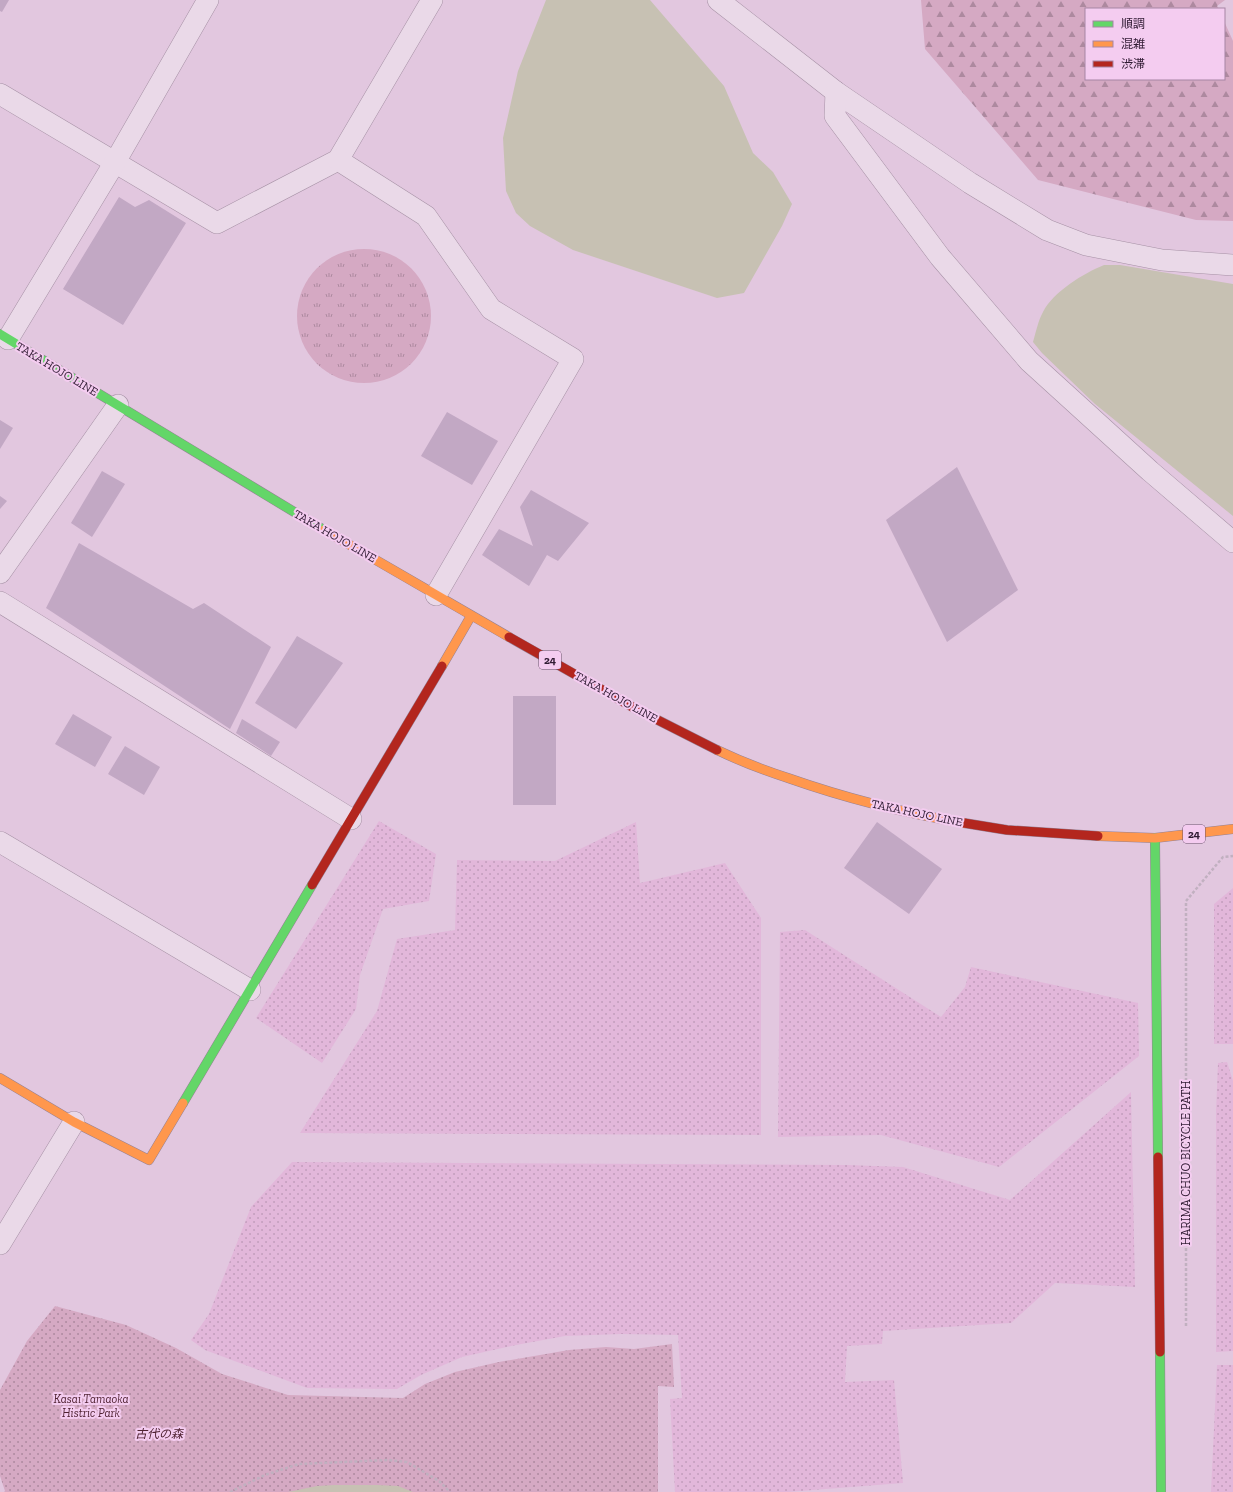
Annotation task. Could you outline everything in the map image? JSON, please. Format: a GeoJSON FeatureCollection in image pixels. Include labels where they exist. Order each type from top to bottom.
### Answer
{"type":"FeatureCollection","features":[{"type":"Feature","properties":{"kind":"street"},"geometry":{"type":"LineString","coordinates":[[0,94],[217,223],[338,160],[432,0]]}},
{"type":"Feature","properties":{"kind":"street"},"geometry":{"type":"LineString","coordinates":[[718,0],[836,92],[970,182],[1047,230],[1086,245],[1162,260],[1233,265]]}},
{"type":"Feature","properties":{"kind":"street"},"geometry":{"type":"LineString","coordinates":[[4,337],[115,162],[206,1]]}},
{"type":"Feature","properties":{"kind":"street"},"geometry":{"type":"LineString","coordinates":[[836,92],[835,116],[940,257],[1029,361],[1150,471],[1233,542]]}},
{"type":"Feature","properties":{"kind":"street"},"geometry":{"type":"LineString","coordinates":[[338,160],[426,216],[491,308],[572,359],[436,595]]}},
{"type":"Feature","properties":{"kind":"street","name":"TAKA HOJO LINE"},"geometry":{"type":"LineString","coordinates":[[4,337],[299,516],[471,616],[636,709],[742,762],[824,791],[920,816],[1007,830],[1067,835],[1155,838],[1233,830]]}},
{"type":"Feature","properties":{"kind":"street"},"geometry":{"type":"LineString","coordinates":[[0,573],[118,405]]}},
{"type":"Feature","properties":{"kind":"street"},"geometry":{"type":"LineString","coordinates":[[0,602],[351,819]]}},
{"type":"Feature","properties":{"kind":"street"},"geometry":{"type":"LineString","coordinates":[[0,1078],[74,1122],[149,1160],[471,616]]}},
{"type":"Feature","properties":{"kind":"street"},"geometry":{"type":"LineString","coordinates":[[1155,838],[1161,1492]]}},
{"type":"Feature","properties":{"kind":"street"},"geometry":{"type":"LineString","coordinates":[[0,842],[250,990]]}},
{"type":"Feature","properties":{"kind":"street"},"geometry":{"type":"LineString","coordinates":[[0,1244],[74,1122]]}},
{"type":"Feature","properties":{"kind":"path","name":"HARIMA CHUO BICYCLE PATH"},"geometry":{"type":"LineString","coordinates":[[1186,1333],[1186,901],[1223,857],[1233,856]]}},
{"type":"Feature","properties":{"kind":"path"},"geometry":{"type":"LineString","coordinates":[[230,1492],[265,1475],[299,1464],[388,1460],[407,1462],[439,1481],[450,1492]]}},
{"type":"Feature","properties":{"kind":"shaded area"},"geometry":{"type":"Polygon","coordinates":[[[546,0],[650,0],[724,86],[753,153],[773,172],[792,204],[782,226],[744,293],[717,298],[573,250],[530,226],[516,213],[506,191],[503,138],[518,71],[546,0]]]}},
{"type":"Feature","properties":{"kind":"shaded area"},"geometry":{"type":"Polygon","coordinates":[[[1104,265],[1120,265],[1233,284],[1233,516],[1095,404],[1042,353],[1033,342],[1041,315],[1054,297],[1061,290],[1079,278],[1104,265]]]}},
{"type":"Feature","properties":{"kind":"shaded area"},"geometry":{"type":"Polygon","coordinates":[[[379,821],[436,854],[429,901],[383,909],[360,975],[356,1009],[322,1063],[256,1018],[379,821]]]}},
{"type":"Feature","properties":{"kind":"shaded area"},"geometry":{"type":"Polygon","coordinates":[[[636,822],[640,883],[725,863],[761,918],[761,1135],[300,1133],[377,1011],[397,939],[455,930],[457,860],[555,861],[636,822]]]}},
{"type":"Feature","properties":{"kind":"shaded area"},"geometry":{"type":"Polygon","coordinates":[[[1233,888],[1233,1044],[1214,1044],[1214,904],[1233,888]]]}},
{"type":"Feature","properties":{"kind":"shaded area"},"geometry":{"type":"Polygon","coordinates":[[[805,930],[941,1017],[965,987],[971,967],[1138,1003],[1139,1056],[999,1167],[881,1135],[778,1137],[780,932],[805,930]]]}},
{"type":"Feature","properties":{"kind":"shaded area"},"geometry":{"type":"Polygon","coordinates":[[[1227,1062],[1233,1081],[1233,1351],[1216,1352],[1216,1112],[1218,1063],[1227,1062]]]}},
{"type":"Feature","properties":{"kind":"shaded area"},"geometry":{"type":"Polygon","coordinates":[[[1131,1092],[1135,1287],[1055,1283],[1011,1323],[883,1331],[882,1344],[847,1346],[845,1382],[894,1380],[903,1483],[787,1492],[675,1492],[670,1399],[682,1398],[678,1335],[621,1334],[565,1336],[516,1345],[462,1357],[421,1375],[397,1389],[307,1388],[205,1350],[191,1340],[209,1314],[251,1207],[292,1162],[847,1165],[903,1167],[1010,1200],[1131,1092]]]}},
{"type":"Feature","properties":{"kind":"shaded area"},"geometry":{"type":"Polygon","coordinates":[[[1217,1365],[1233,1365],[1233,1492],[1211,1492],[1217,1365]]]}},
{"type":"Feature","properties":{"kind":"shaded area"},"geometry":{"type":"Polygon","coordinates":[[[317,1486],[398,1486],[413,1492],[288,1492],[317,1486]]]}},
{"type":"Feature","properties":{"kind":"green space"},"geometry":{"type":"Polygon","coordinates":[[[921,0],[1225,0],[1217,6],[1218,8],[1085,8],[1085,80],[1225,80],[1225,23],[1233,41],[1233,221],[1196,220],[1038,180],[925,49],[921,0]]]}},
{"type":"Feature","properties":{"kind":"green space"},"geometry":{"type":"Polygon","coordinates":[[[364,249],[377,250],[390,254],[401,260],[416,274],[426,290],[430,303],[430,329],[426,342],[420,353],[406,368],[390,378],[377,382],[364,383],[351,382],[338,378],[327,372],[312,358],[302,342],[298,329],[297,316],[298,303],[302,290],[308,279],[322,264],[338,254],[351,250],[364,249]]]}},
{"type":"Feature","properties":{"kind":"green space","name":"Kasai Tamaoka Histric Park"},"geometry":{"type":"Polygon","coordinates":[[[55,1306],[126,1325],[176,1348],[222,1374],[288,1395],[403,1398],[425,1384],[455,1372],[499,1362],[569,1350],[606,1347],[634,1349],[672,1344],[674,1387],[658,1386],[658,1492],[4,1492],[5,1491],[0,1476],[0,1390],[27,1341],[55,1306]]]}},
{"type":"Feature","properties":{"kind":"building"},"geometry":{"type":"Polygon","coordinates":[[[0,0],[9,0],[2,12],[0,11],[0,0]]]}},
{"type":"Feature","properties":{"kind":"building"},"geometry":{"type":"Polygon","coordinates":[[[119,197],[135,207],[149,200],[186,223],[123,325],[63,289],[119,197]]]}},
{"type":"Feature","properties":{"kind":"building"},"geometry":{"type":"Polygon","coordinates":[[[447,412],[498,441],[472,485],[421,456],[447,412]]]}},
{"type":"Feature","properties":{"kind":"building"},"geometry":{"type":"Polygon","coordinates":[[[0,420],[13,428],[0,449],[0,420]]]}},
{"type":"Feature","properties":{"kind":"building"},"geometry":{"type":"Polygon","coordinates":[[[957,467],[1018,590],[947,642],[886,520],[957,467]]]}},
{"type":"Feature","properties":{"kind":"building"},"geometry":{"type":"Polygon","coordinates":[[[102,471],[125,484],[92,537],[71,523],[102,471]]]}},
{"type":"Feature","properties":{"kind":"building"},"geometry":{"type":"Polygon","coordinates":[[[531,490],[589,523],[558,561],[547,555],[529,586],[482,555],[499,529],[533,546],[520,507],[531,490]]]}},
{"type":"Feature","properties":{"kind":"building"},"geometry":{"type":"Polygon","coordinates":[[[0,496],[7,501],[0,509],[0,496]]]}},
{"type":"Feature","properties":{"kind":"building"},"geometry":{"type":"Polygon","coordinates":[[[79,543],[193,609],[204,603],[271,647],[230,729],[46,608],[79,543]]]}},
{"type":"Feature","properties":{"kind":"building"},"geometry":{"type":"Polygon","coordinates":[[[297,636],[343,663],[296,729],[255,703],[297,636]]]}},
{"type":"Feature","properties":{"kind":"building"},"geometry":{"type":"Polygon","coordinates":[[[513,696],[556,696],[556,805],[513,805],[513,696]]]}},
{"type":"Feature","properties":{"kind":"building"},"geometry":{"type":"Polygon","coordinates":[[[73,714],[112,737],[95,767],[55,744],[73,714]]]}},
{"type":"Feature","properties":{"kind":"building"},"geometry":{"type":"Polygon","coordinates":[[[242,719],[280,742],[271,756],[236,733],[242,719]]]}},
{"type":"Feature","properties":{"kind":"building"},"geometry":{"type":"Polygon","coordinates":[[[125,746],[160,767],[144,795],[108,774],[125,746]]]}},
{"type":"Feature","properties":{"kind":"building"},"geometry":{"type":"Polygon","coordinates":[[[877,822],[942,869],[909,914],[844,868],[877,822]]]}},
{"type":"Feature","properties":{"kind":"traffic: fast"},"geometry":{"type":"LineString","coordinates":[[0,334],[324,530]]}},
{"type":"Feature","properties":{"kind":"traffic: fast"},"geometry":{"type":"LineString","coordinates":[[1155,838],[1158,1157]]}},
{"type":"Feature","properties":{"kind":"traffic: fast"},"geometry":{"type":"LineString","coordinates":[[183,1103],[312,885]]}},
{"type":"Feature","properties":{"kind":"traffic: fast"},"geometry":{"type":"LineString","coordinates":[[1160,1352],[1161,1492]]}},
{"type":"Feature","properties":{"kind":"traffic: slow"},"geometry":{"type":"LineString","coordinates":[[324,530],[509,637]]}},
{"type":"Feature","properties":{"kind":"traffic: slow"},"geometry":{"type":"LineString","coordinates":[[442,666],[471,616]]}},
{"type":"Feature","properties":{"kind":"traffic: slow"},"geometry":{"type":"LineString","coordinates":[[717,750],[761,769],[831,792],[897,810],[964,823]]}},
{"type":"Feature","properties":{"kind":"traffic: slow"},"geometry":{"type":"LineString","coordinates":[[1098,836],[1155,838],[1233,829]]}},
{"type":"Feature","properties":{"kind":"traffic: slow"},"geometry":{"type":"LineString","coordinates":[[0,1078],[74,1122],[149,1160],[183,1103]]}},
{"type":"Feature","properties":{"kind":"traffic: jam"},"geometry":{"type":"LineString","coordinates":[[509,637],[636,709],[717,750]]}},
{"type":"Feature","properties":{"kind":"traffic: jam"},"geometry":{"type":"LineString","coordinates":[[312,885],[442,666]]}},
{"type":"Feature","properties":{"kind":"traffic: jam"},"geometry":{"type":"LineString","coordinates":[[964,823],[1007,830],[1098,836]]}},
{"type":"Feature","properties":{"kind":"traffic: jam"},"geometry":{"type":"LineString","coordinates":[[1158,1157],[1160,1352]]}},
{"type":"Feature","properties":{"kind":"park label","name":"古代の森"},"geometry":{"type":"Point","coordinates":[159,1434]}}]}
